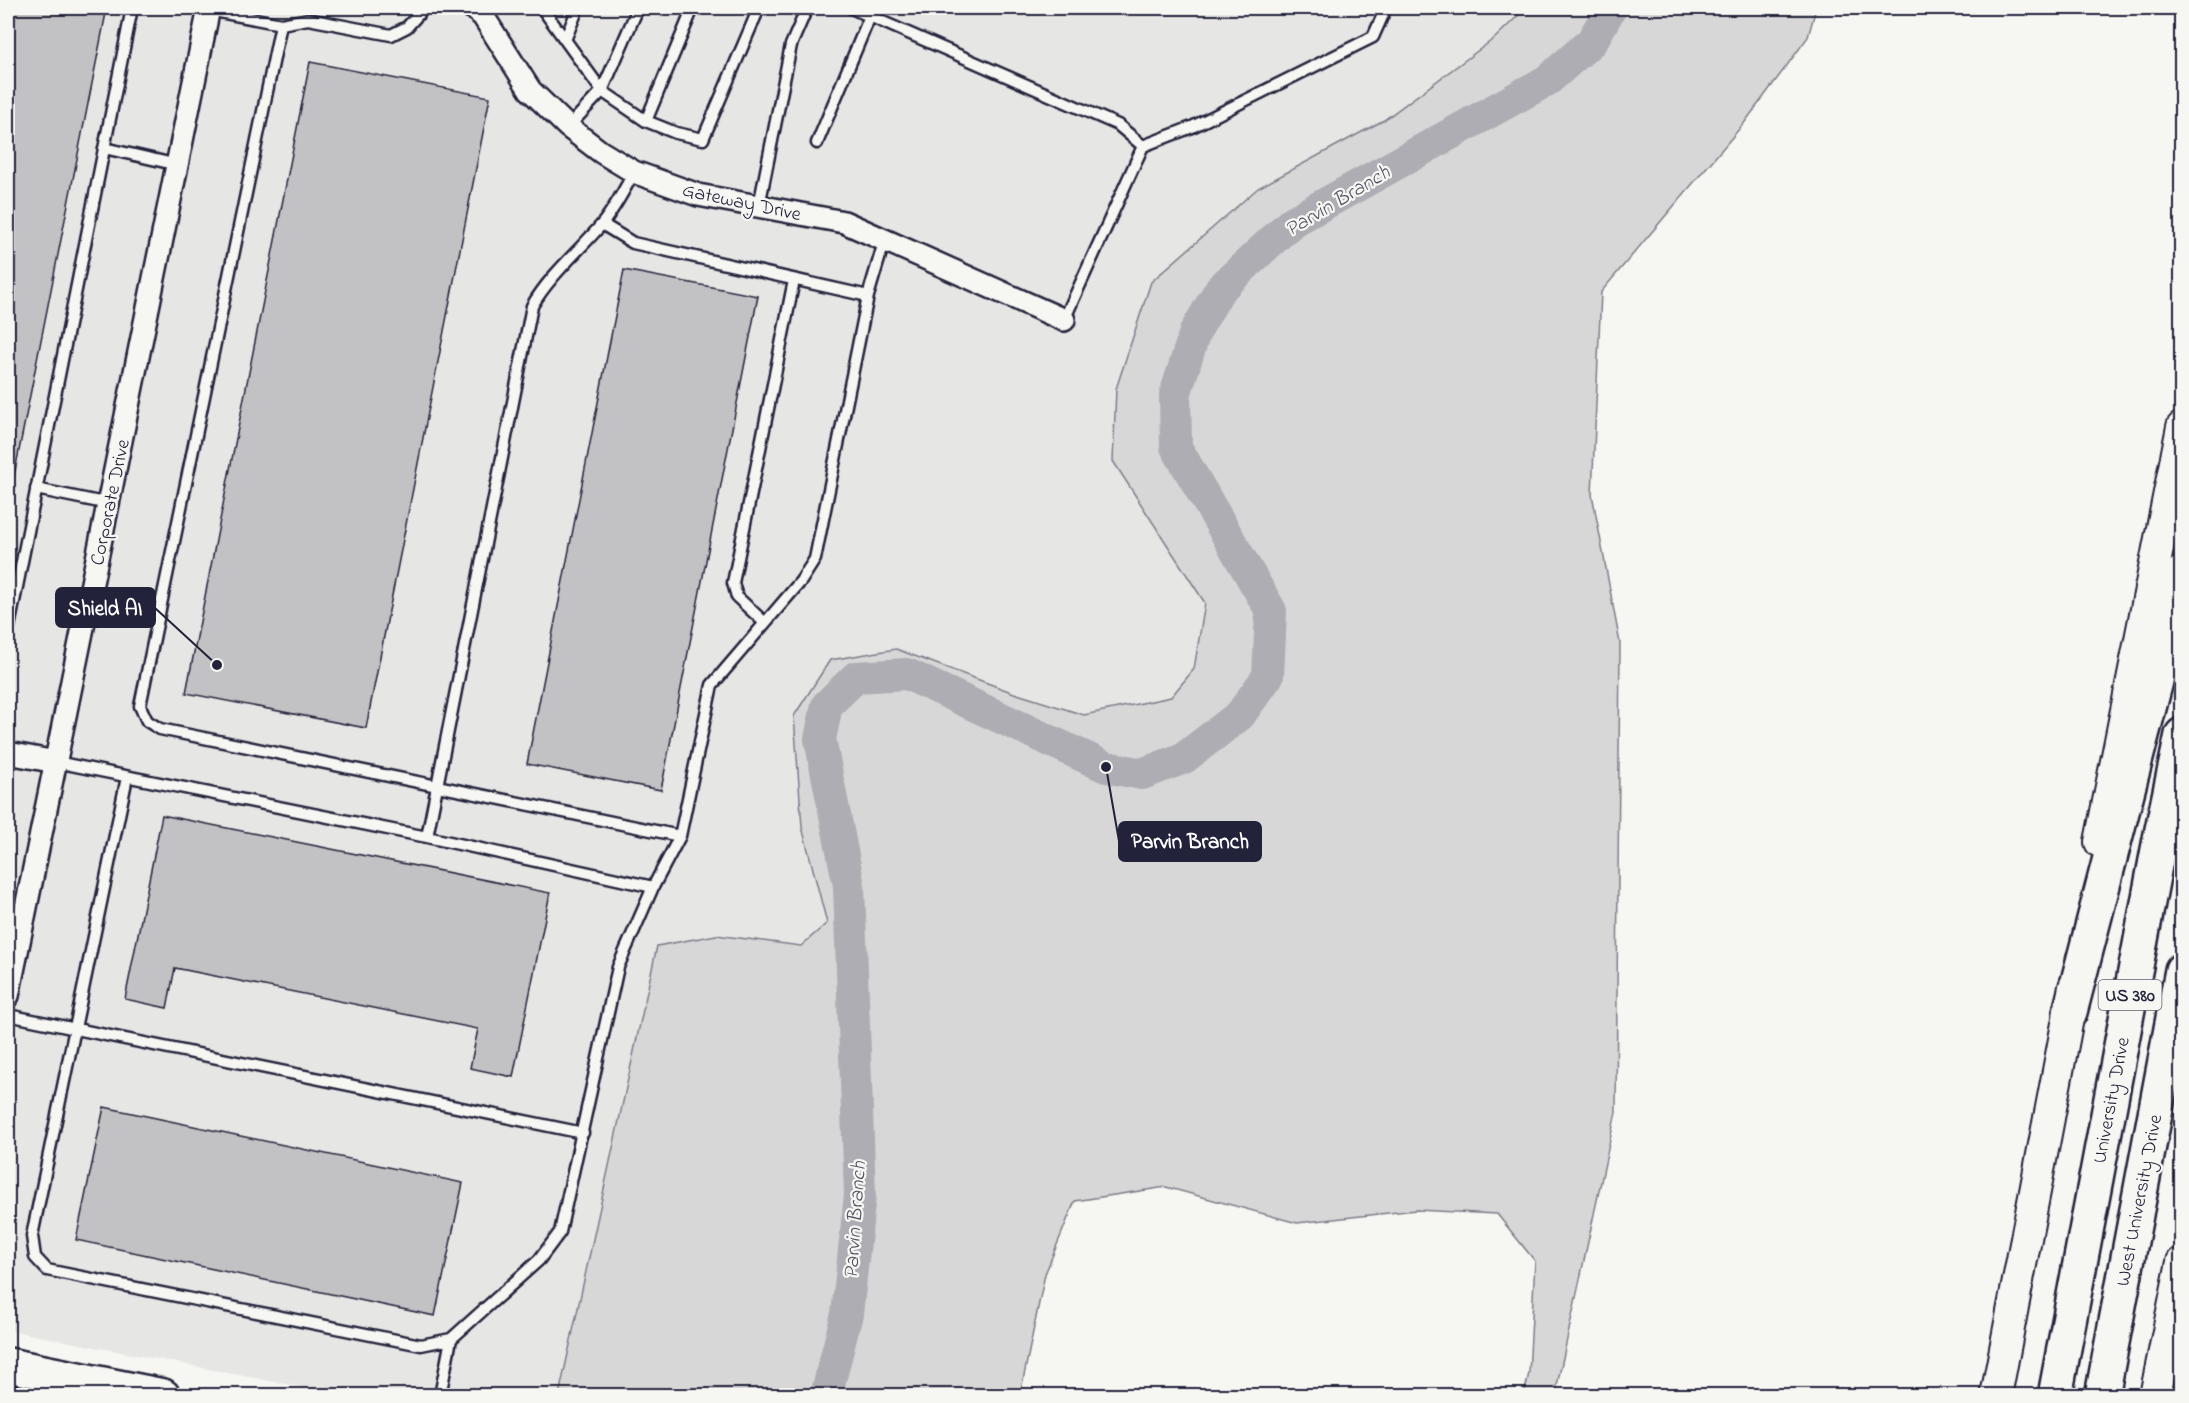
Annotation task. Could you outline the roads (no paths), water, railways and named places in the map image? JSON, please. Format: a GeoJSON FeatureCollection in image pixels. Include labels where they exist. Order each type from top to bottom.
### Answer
{"type":"FeatureCollection","features":[{"type":"Feature","properties":{"kind":"main road"},"geometry":{"type":"LineString","coordinates":[[1996,1395],[2070,1012],[2087,903],[2181,427]]}},
{"type":"Feature","properties":{"kind":"main road"},"geometry":{"type":"LineString","coordinates":[[2070,1012],[2162,658],[2181,573]]}},
{"type":"Feature","properties":{"kind":"main road","name":"University Drive"},"geometry":{"type":"LineString","coordinates":[[2055,1395],[2181,735]]}},
{"type":"Feature","properties":{"kind":"main road","name":"West University Drive"},"geometry":{"type":"LineString","coordinates":[[2102,1395],[2181,970]]}},
{"type":"Feature","properties":{"kind":"main road"},"geometry":{"type":"LineString","coordinates":[[2155,1395],[2174,1340],[2181,1262]]}},
{"type":"Feature","properties":{"kind":"main road"},"geometry":{"type":"LineString","coordinates":[[8,1365],[164,1395]]}},
{"type":"Feature","properties":{"kind":"street","name":"Gateway Drive"},"geometry":{"type":"LineString","coordinates":[[473,8],[483,16],[530,90],[568,127],[601,152],[634,172],[698,195],[844,222],[1064,320]]}},
{"type":"Feature","properties":{"kind":"street","name":"Corporate Drive"},"geometry":{"type":"LineString","coordinates":[[8,996],[209,9]]}},
{"type":"Feature","properties":{"kind":"street"},"geometry":{"type":"LineString","coordinates":[[8,753],[56,762]]}},
{"type":"Feature","properties":{"kind":"lane"},"geometry":{"type":"LineString","coordinates":[[8,632],[132,8]]}},
{"type":"Feature","properties":{"kind":"lane"},"geometry":{"type":"LineString","coordinates":[[209,9],[281,24],[308,19],[391,35],[407,27],[424,8]]}},
{"type":"Feature","properties":{"kind":"lane"},"geometry":{"type":"LineString","coordinates":[[542,8],[602,91],[646,121],[676,133],[703,139],[759,8]]}},
{"type":"Feature","properties":{"kind":"lane"},"geometry":{"type":"LineString","coordinates":[[565,40],[578,8]]}},
{"type":"Feature","properties":{"kind":"lane"},"geometry":{"type":"LineString","coordinates":[[568,127],[602,91],[638,8]]}},
{"type":"Feature","properties":{"kind":"lane"},"geometry":{"type":"LineString","coordinates":[[646,121],[693,8]]}},
{"type":"Feature","properties":{"kind":"lane"},"geometry":{"type":"LineString","coordinates":[[759,206],[791,45],[807,8]]}},
{"type":"Feature","properties":{"kind":"lane"},"geometry":{"type":"LineString","coordinates":[[851,8],[1118,125],[1143,146]]}},
{"type":"Feature","properties":{"kind":"lane"},"geometry":{"type":"LineString","coordinates":[[1064,320],[1143,146],[1192,127],[1373,36],[1386,8]]}},
{"type":"Feature","properties":{"kind":"lane"},"geometry":{"type":"LineString","coordinates":[[817,143],[870,16]]}},
{"type":"Feature","properties":{"kind":"lane"},"geometry":{"type":"LineString","coordinates":[[281,24],[140,706],[147,721],[160,729],[680,836]]}},
{"type":"Feature","properties":{"kind":"lane"},"geometry":{"type":"LineString","coordinates":[[105,148],[178,165]]}},
{"type":"Feature","properties":{"kind":"lane"},"geometry":{"type":"LineString","coordinates":[[427,837],[532,306],[541,291],[602,224],[616,205],[634,172]]}},
{"type":"Feature","properties":{"kind":"lane"},"geometry":{"type":"LineString","coordinates":[[602,224],[633,243],[868,296]]}},
{"type":"Feature","properties":{"kind":"lane"},"geometry":{"type":"LineString","coordinates":[[127,777],[32,1236],[34,1257],[47,1270],[421,1344],[451,1339],[538,1260],[560,1232],[618,967],[653,887],[680,836],[712,685],[801,581],[815,559],[868,296],[885,239]]}},
{"type":"Feature","properties":{"kind":"lane"},"geometry":{"type":"LineString","coordinates":[[765,623],[737,597],[733,583],[794,280]]}},
{"type":"Feature","properties":{"kind":"lane"},"geometry":{"type":"LineString","coordinates":[[36,489],[109,504]]}},
{"type":"Feature","properties":{"kind":"lane"},"geometry":{"type":"LineString","coordinates":[[56,762],[427,837],[653,887]]}},
{"type":"Feature","properties":{"kind":"lane"},"geometry":{"type":"LineString","coordinates":[[8,1015],[583,1133]]}},
{"type":"Feature","properties":{"kind":"lane"},"geometry":{"type":"LineString","coordinates":[[440,1395],[451,1339]]}},
{"type":"Feature","properties":{"kind":"waterway","name":"Parvin Branch"},"geometry":{"type":"LineString","coordinates":[[826,1396],[847,1314],[860,1195],[849,886],[820,739],[827,705],[856,677],[907,674],[1106,767],[1142,774],[1184,758],[1240,715],[1268,676],[1271,611],[1176,447],[1175,395],[1195,332],[1220,289],[1292,222],[1548,80],[1592,41],[1611,8]]}},
{"type":"Feature","properties":{"kind":"place","name":"Shield AI"},"geometry":{"type":"Point","coordinates":[217,665]}},
{"type":"Feature","properties":{"kind":"place","name":"Parvin Branch"},"geometry":{"type":"Point","coordinates":[1106,767]}}]}
